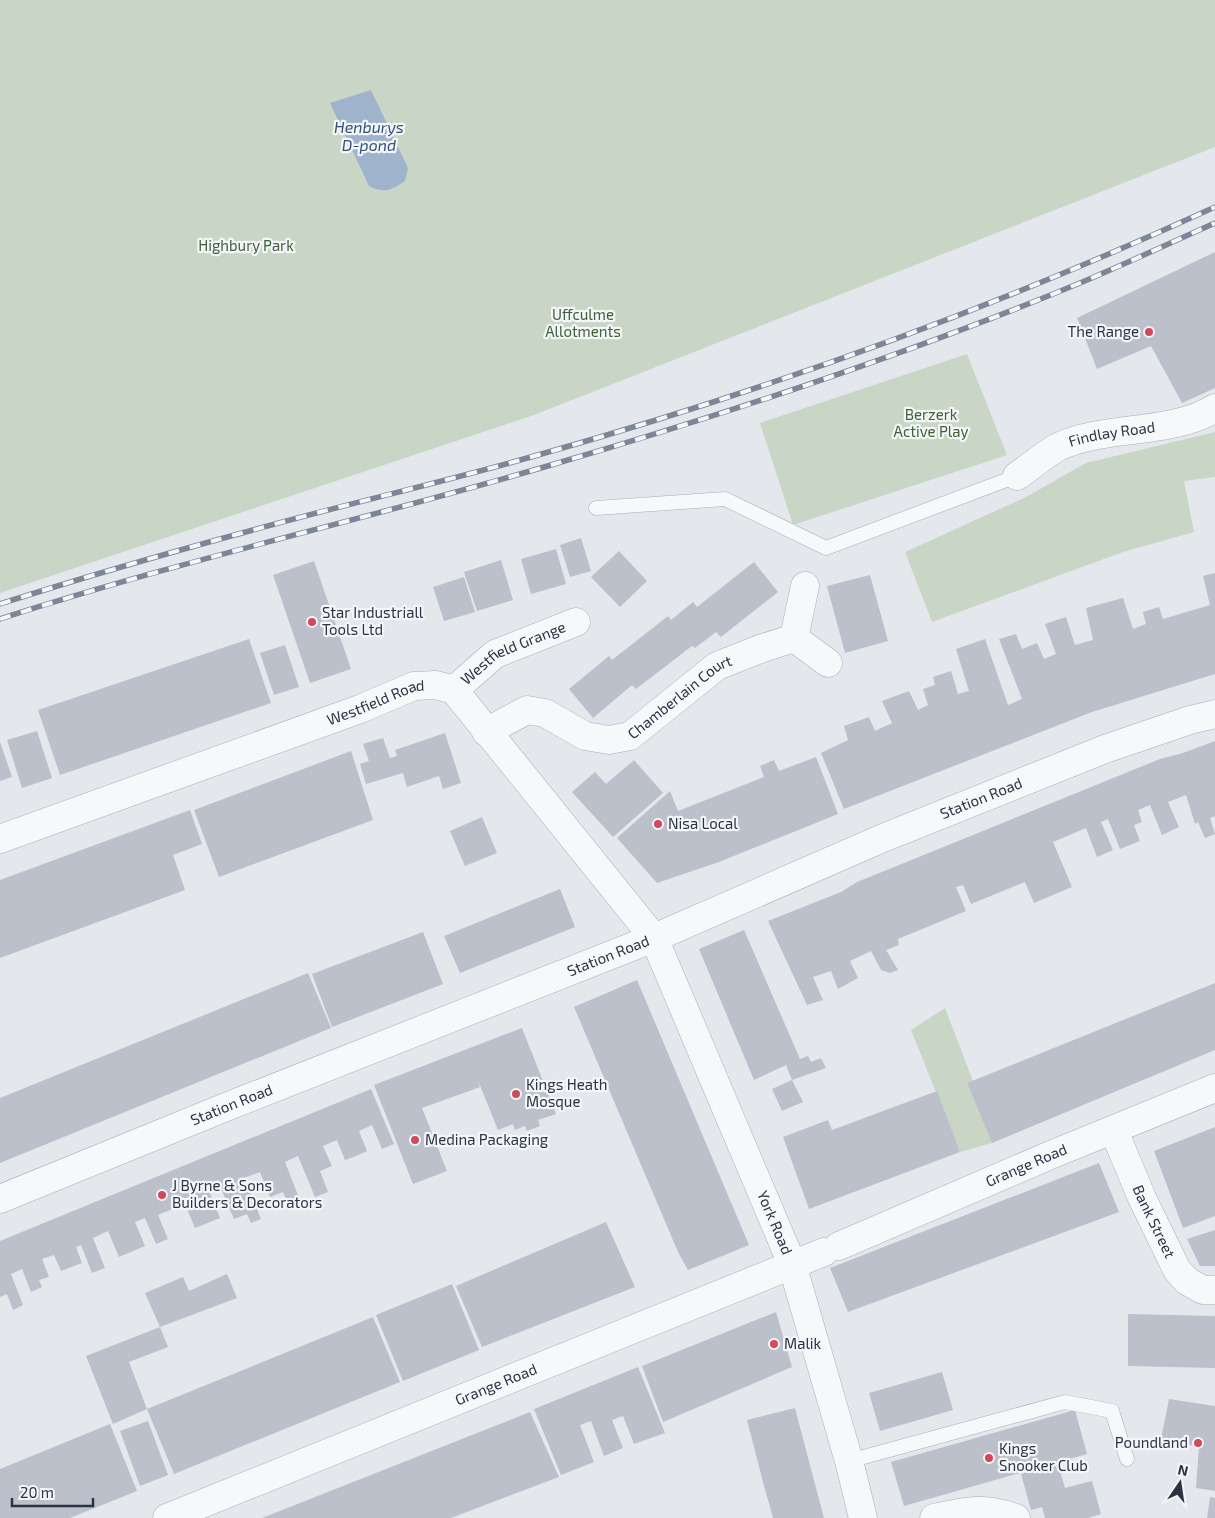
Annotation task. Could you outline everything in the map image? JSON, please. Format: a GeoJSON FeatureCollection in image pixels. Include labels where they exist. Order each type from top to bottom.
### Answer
{"type":"FeatureCollection","features":[{"type":"Feature","properties":{"kind":"street","name":"Findlay Road"},"geometry":{"type":"LineString","coordinates":[[1017,476],[1058,447],[1087,438],[1181,422],[1206,414],[1215,408]]}},
{"type":"Feature","properties":{"kind":"street"},"geometry":{"type":"LineString","coordinates":[[805,586],[794,638],[828,663]]}},
{"type":"Feature","properties":{"kind":"street","name":"Westfield Grange"},"geometry":{"type":"LineString","coordinates":[[454,690],[495,654],[576,622]]}},
{"type":"Feature","properties":{"kind":"street","name":"Chamberlain Court"},"geometry":{"type":"LineString","coordinates":[[486,732],[527,710],[545,713],[585,736],[609,740],[630,736],[718,666],[794,638]]}},
{"type":"Feature","properties":{"kind":"street","name":"Westfield Road"},"geometry":{"type":"LineString","coordinates":[[0,839],[360,709],[414,686],[436,685],[454,690]]}},
{"type":"Feature","properties":{"kind":"street"},"geometry":{"type":"LineString","coordinates":[[454,690],[654,938]]}},
{"type":"Feature","properties":{"kind":"street","name":"Station Road"},"geometry":{"type":"LineString","coordinates":[[0,1199],[226,1106],[654,938],[883,838],[1105,749],[1190,720],[1215,714]]}},
{"type":"Feature","properties":{"kind":"street","name":"York Road"},"geometry":{"type":"LineString","coordinates":[[654,938],[792,1264],[849,1461],[863,1518]]}},
{"type":"Feature","properties":{"kind":"street","name":"Grange Road"},"geometry":{"type":"LineString","coordinates":[[168,1518],[831,1249],[1053,1154],[1215,1088]]}},
{"type":"Feature","properties":{"kind":"street","name":"Bank Street"},"geometry":{"type":"LineString","coordinates":[[1114,1130],[1142,1198],[1177,1270],[1187,1281],[1204,1290],[1215,1290]]}},
{"type":"Feature","properties":{"kind":"street"},"geometry":{"type":"LineString","coordinates":[[934,1518],[957,1512],[980,1510],[995,1511],[1016,1518]]}},
{"type":"Feature","properties":{"kind":"lane"},"geometry":{"type":"LineString","coordinates":[[596,508],[725,499],[826,548],[1017,476]]}},
{"type":"Feature","properties":{"kind":"lane"},"geometry":{"type":"LineString","coordinates":[[849,1461],[1065,1402],[1112,1411],[1127,1459]]}},
{"type":"Feature","properties":{"kind":"green space","name":"Highbury Park"},"geometry":{"type":"Polygon","coordinates":[[[0,0],[1215,0],[1215,147],[534,415],[0,593],[0,0]]]}},
{"type":"Feature","properties":{"kind":"green space","name":"Berzerk Active Play"},"geometry":{"type":"Polygon","coordinates":[[[967,354],[1007,455],[793,525],[760,423],[967,354]]]}},
{"type":"Feature","properties":{"kind":"green space"},"geometry":{"type":"Polygon","coordinates":[[[1215,432],[1215,477],[1184,481],[1194,532],[1123,552],[932,622],[905,552],[1026,497],[1086,463],[1215,432]]]}},
{"type":"Feature","properties":{"kind":"green space"},"geometry":{"type":"Polygon","coordinates":[[[945,1008],[973,1081],[967,1083],[992,1143],[960,1152],[911,1030],[945,1008]]]}},
{"type":"Feature","properties":{"kind":"water","name":"Henburys D-pond"},"geometry":{"type":"Polygon","coordinates":[[[371,90],[408,168],[405,181],[388,190],[379,190],[369,186],[330,103],[371,90]]]}},
{"type":"Feature","properties":{"kind":"building","name":"The Range"},"geometry":{"type":"Polygon","coordinates":[[[1215,252],[1215,388],[1182,403],[1151,346],[1097,369],[1077,318],[1215,252]]]}},
{"type":"Feature","properties":{"kind":"building"},"geometry":{"type":"Polygon","coordinates":[[[581,538],[591,571],[570,577],[560,545],[581,538]]]}},
{"type":"Feature","properties":{"kind":"building"},"geometry":{"type":"Polygon","coordinates":[[[556,549],[566,584],[531,594],[521,559],[556,549]]]}},
{"type":"Feature","properties":{"kind":"building"},"geometry":{"type":"Polygon","coordinates":[[[619,551],[647,581],[620,607],[591,577],[619,551]]]}},
{"type":"Feature","properties":{"kind":"building"},"geometry":{"type":"Polygon","coordinates":[[[501,560],[513,600],[477,611],[464,572],[501,560]]]}},
{"type":"Feature","properties":{"kind":"building","name":"Star Industriall Tools Ltd"},"geometry":{"type":"Polygon","coordinates":[[[314,561],[351,669],[310,683],[273,575],[314,561]]]}},
{"type":"Feature","properties":{"kind":"building"},"geometry":{"type":"Polygon","coordinates":[[[754,562],[778,592],[721,637],[716,632],[695,648],[692,646],[636,689],[632,685],[593,718],[569,689],[609,656],[612,660],[668,616],[671,620],[693,602],[697,607],[754,562]]]}},
{"type":"Feature","properties":{"kind":"building"},"geometry":{"type":"Polygon","coordinates":[[[1215,573],[1215,674],[1092,712],[844,809],[821,753],[848,740],[844,726],[869,717],[875,731],[892,723],[882,701],[909,691],[918,710],[928,705],[923,689],[935,685],[933,677],[951,671],[958,694],[969,691],[956,649],[985,639],[1008,705],[1022,699],[999,639],[1016,634],[1022,649],[1037,643],[1044,659],[1056,654],[1045,624],[1066,617],[1075,645],[1093,640],[1086,608],[1123,598],[1133,629],[1146,624],[1143,612],[1159,607],[1163,619],[1210,605],[1203,576],[1215,573]]]}},
{"type":"Feature","properties":{"kind":"building"},"geometry":{"type":"Polygon","coordinates":[[[870,575],[888,641],[845,653],[827,586],[870,575]]]}},
{"type":"Feature","properties":{"kind":"building"},"geometry":{"type":"Polygon","coordinates":[[[464,577],[475,612],[444,621],[433,587],[464,577]]]}},
{"type":"Feature","properties":{"kind":"building"},"geometry":{"type":"Polygon","coordinates":[[[249,639],[271,703],[60,775],[38,710],[249,639]]]}},
{"type":"Feature","properties":{"kind":"building"},"geometry":{"type":"Polygon","coordinates":[[[285,645],[299,687],[274,695],[260,653],[285,645]]]}},
{"type":"Feature","properties":{"kind":"building"},"geometry":{"type":"Polygon","coordinates":[[[37,731],[52,778],[22,788],[7,740],[37,731]]]}},
{"type":"Feature","properties":{"kind":"building"},"geometry":{"type":"Polygon","coordinates":[[[445,733],[461,783],[443,789],[439,776],[407,787],[403,773],[366,784],[360,764],[369,761],[363,744],[383,738],[390,758],[397,756],[395,750],[445,733]]]}},
{"type":"Feature","properties":{"kind":"building"},"geometry":{"type":"Polygon","coordinates":[[[1215,741],[1215,816],[1210,818],[1215,834],[1205,838],[1198,822],[1195,824],[1186,795],[1168,802],[1179,827],[1162,835],[1150,805],[1138,810],[1142,822],[1134,825],[1140,841],[1120,849],[1108,819],[1101,822],[1113,850],[1097,857],[1086,828],[1053,842],[1072,887],[1034,903],[1025,882],[971,904],[963,885],[956,887],[966,911],[898,939],[899,945],[886,950],[898,970],[890,973],[881,970],[871,951],[850,961],[858,978],[838,989],[831,971],[813,977],[823,1000],[807,1005],[768,921],[841,892],[857,882],[1160,759],[1215,741]]]}},
{"type":"Feature","properties":{"kind":"building"},"geometry":{"type":"Polygon","coordinates":[[[0,742],[12,777],[0,781],[0,742]]]}},
{"type":"Feature","properties":{"kind":"building"},"geometry":{"type":"Polygon","coordinates":[[[351,751],[373,820],[219,877],[194,810],[351,751]]]}},
{"type":"Feature","properties":{"kind":"building"},"geometry":{"type":"Polygon","coordinates":[[[816,757],[838,814],[719,862],[657,883],[617,838],[670,791],[678,811],[764,777],[760,766],[774,760],[779,771],[816,757]]]}},
{"type":"Feature","properties":{"kind":"building"},"geometry":{"type":"Polygon","coordinates":[[[634,760],[663,793],[613,837],[572,792],[595,772],[606,784],[634,760]]]}},
{"type":"Feature","properties":{"kind":"building"},"geometry":{"type":"Polygon","coordinates":[[[190,810],[202,844],[173,855],[185,890],[0,958],[0,880],[190,810]]]}},
{"type":"Feature","properties":{"kind":"building"},"geometry":{"type":"Polygon","coordinates":[[[482,817],[497,853],[465,866],[450,831],[482,817]]]}},
{"type":"Feature","properties":{"kind":"building"},"geometry":{"type":"Polygon","coordinates":[[[560,889],[575,927],[460,973],[444,936],[560,889]]]}},
{"type":"Feature","properties":{"kind":"building"},"geometry":{"type":"Polygon","coordinates":[[[744,930],[800,1059],[808,1056],[811,1062],[821,1058],[826,1068],[792,1080],[786,1065],[754,1080],[699,949],[744,930]]]}},
{"type":"Feature","properties":{"kind":"building"},"geometry":{"type":"Polygon","coordinates":[[[423,932],[443,984],[332,1027],[312,974],[423,932]]]}},
{"type":"Feature","properties":{"kind":"building"},"geometry":{"type":"Polygon","coordinates":[[[308,973],[331,1028],[0,1163],[0,1098],[308,973]]]}},
{"type":"Feature","properties":{"kind":"building"},"geometry":{"type":"Polygon","coordinates":[[[637,980],[749,1245],[688,1270],[678,1252],[574,1007],[637,980]]]}},
{"type":"Feature","properties":{"kind":"building"},"geometry":{"type":"Polygon","coordinates":[[[1215,983],[1215,1050],[992,1143],[967,1083],[1215,983]]]}},
{"type":"Feature","properties":{"kind":"building"},"geometry":{"type":"Polygon","coordinates":[[[522,1028],[556,1114],[538,1120],[540,1126],[527,1131],[525,1126],[515,1130],[513,1124],[498,1130],[477,1078],[480,1087],[422,1108],[447,1171],[413,1184],[374,1085],[522,1028]]]}},
{"type":"Feature","properties":{"kind":"building"},"geometry":{"type":"Polygon","coordinates":[[[792,1080],[803,1102],[782,1111],[772,1089],[792,1080]]]}},
{"type":"Feature","properties":{"kind":"building"},"geometry":{"type":"Polygon","coordinates":[[[371,1089],[394,1144],[382,1149],[372,1125],[359,1131],[367,1151],[356,1156],[345,1160],[337,1140],[323,1146],[332,1166],[320,1171],[328,1192],[315,1197],[298,1156],[285,1162],[301,1203],[290,1207],[283,1192],[270,1197],[260,1172],[244,1178],[261,1219],[251,1223],[247,1214],[234,1219],[221,1188],[210,1193],[220,1218],[195,1228],[185,1204],[158,1215],[168,1239],[156,1244],[145,1218],[135,1222],[145,1246],[119,1257],[108,1231],[93,1238],[105,1268],[92,1273],[81,1245],[76,1247],[82,1263],[61,1271],[54,1255],[42,1259],[49,1277],[39,1280],[42,1287],[31,1292],[22,1269],[11,1274],[23,1305],[13,1310],[7,1294],[0,1297],[0,1241],[371,1089]]]}},
{"type":"Feature","properties":{"kind":"building"},"geometry":{"type":"Polygon","coordinates":[[[937,1091],[960,1152],[809,1209],[783,1137],[828,1120],[832,1130],[937,1091]]]}},
{"type":"Feature","properties":{"kind":"building"},"geometry":{"type":"Polygon","coordinates":[[[1215,1127],[1215,1216],[1183,1228],[1154,1151],[1215,1127]]]}},
{"type":"Feature","properties":{"kind":"building"},"geometry":{"type":"Polygon","coordinates":[[[1099,1163],[1119,1212],[848,1312],[830,1268],[1099,1163]]]}},
{"type":"Feature","properties":{"kind":"building"},"geometry":{"type":"Polygon","coordinates":[[[606,1222],[635,1287],[482,1347],[456,1286],[606,1222]]]}},
{"type":"Feature","properties":{"kind":"building"},"geometry":{"type":"Polygon","coordinates":[[[1215,1230],[1215,1266],[1200,1266],[1187,1239],[1215,1230]]]}},
{"type":"Feature","properties":{"kind":"building"},"geometry":{"type":"Polygon","coordinates":[[[227,1274],[237,1298],[160,1327],[145,1293],[183,1277],[189,1291],[227,1274]]]}},
{"type":"Feature","properties":{"kind":"building"},"geometry":{"type":"Polygon","coordinates":[[[452,1284],[479,1350],[403,1381],[376,1315],[452,1284]]]}},
{"type":"Feature","properties":{"kind":"building"},"geometry":{"type":"Polygon","coordinates":[[[776,1312],[792,1367],[663,1422],[642,1366],[776,1312]]]}},
{"type":"Feature","properties":{"kind":"building"},"geometry":{"type":"Polygon","coordinates":[[[1128,1314],[1215,1316],[1215,1368],[1128,1366],[1128,1314]]]}},
{"type":"Feature","properties":{"kind":"building"},"geometry":{"type":"Polygon","coordinates":[[[373,1317],[400,1382],[174,1474],[147,1409],[373,1317]]]}},
{"type":"Feature","properties":{"kind":"building"},"geometry":{"type":"Polygon","coordinates":[[[160,1327],[168,1347],[129,1362],[147,1409],[113,1424],[86,1356],[160,1327]]]}},
{"type":"Feature","properties":{"kind":"building"},"geometry":{"type":"Polygon","coordinates":[[[638,1367],[665,1433],[634,1444],[623,1416],[612,1420],[623,1448],[604,1456],[591,1421],[580,1425],[594,1462],[561,1475],[534,1409],[638,1367]]]}},
{"type":"Feature","properties":{"kind":"building"},"geometry":{"type":"Polygon","coordinates":[[[942,1372],[953,1410],[880,1431],[869,1393],[942,1372]]]}},
{"type":"Feature","properties":{"kind":"building","name":"Poundland"},"geometry":{"type":"Polygon","coordinates":[[[1169,1399],[1215,1406],[1215,1491],[1196,1488],[1199,1447],[1161,1439],[1169,1399]]]}},
{"type":"Feature","properties":{"kind":"building"},"geometry":{"type":"Polygon","coordinates":[[[795,1408],[824,1518],[773,1518],[763,1482],[747,1420],[795,1408]]]}},
{"type":"Feature","properties":{"kind":"building","name":"Kings Snooker Club"},"geometry":{"type":"Polygon","coordinates":[[[1075,1410],[1087,1454],[904,1506],[891,1462],[1075,1410]]]}},
{"type":"Feature","properties":{"kind":"building"},"geometry":{"type":"Polygon","coordinates":[[[530,1412],[559,1477],[451,1518],[262,1518],[530,1412]]]}},
{"type":"Feature","properties":{"kind":"building"},"geometry":{"type":"Polygon","coordinates":[[[148,1421],[168,1475],[140,1486],[120,1431],[148,1421]]]}},
{"type":"Feature","properties":{"kind":"building"},"geometry":{"type":"Polygon","coordinates":[[[110,1424],[137,1491],[70,1518],[0,1518],[0,1469],[110,1424]]]}},
{"type":"Feature","properties":{"kind":"building"},"geometry":{"type":"Polygon","coordinates":[[[1058,1464],[1065,1488],[1092,1481],[1101,1514],[1088,1518],[1045,1518],[1042,1507],[1031,1510],[1021,1474],[1058,1464]]]}},
{"type":"Feature","properties":{"kind":"building"},"geometry":{"type":"Polygon","coordinates":[[[1210,1497],[1215,1498],[1215,1518],[1207,1518],[1210,1497]]]}},
{"type":"Feature","properties":{"kind":"railway"},"geometry":{"type":"LineString","coordinates":[[0,604],[189,547],[545,453],[716,401],[801,373],[968,311],[1051,278],[1215,207]]}},
{"type":"Feature","properties":{"kind":"railway"},"geometry":{"type":"LineString","coordinates":[[0,619],[137,578],[482,485],[685,425],[818,381],[950,334],[1097,276],[1215,223]]}},
{"type":"Feature","properties":{"kind":"place","name":"The Range"},"geometry":{"type":"Point","coordinates":[1149,332]}},
{"type":"Feature","properties":{"kind":"place","name":"Star Industriall Tools Ltd"},"geometry":{"type":"Point","coordinates":[312,622]}},
{"type":"Feature","properties":{"kind":"place","name":"Nisa Local"},"geometry":{"type":"Point","coordinates":[658,824]}},
{"type":"Feature","properties":{"kind":"place","name":"Kings Heath Mosque"},"geometry":{"type":"Point","coordinates":[516,1094]}},
{"type":"Feature","properties":{"kind":"place","name":"Medina Packaging"},"geometry":{"type":"Point","coordinates":[415,1140]}},
{"type":"Feature","properties":{"kind":"place","name":"J Byrne & Sons Builders & Decorators"},"geometry":{"type":"Point","coordinates":[162,1195]}},
{"type":"Feature","properties":{"kind":"place","name":"Malik"},"geometry":{"type":"Point","coordinates":[774,1344]}},
{"type":"Feature","properties":{"kind":"place","name":"Poundland"},"geometry":{"type":"Point","coordinates":[1198,1443]}},
{"type":"Feature","properties":{"kind":"place","name":"Kings Snooker Club"},"geometry":{"type":"Point","coordinates":[989,1458]}},
{"type":"Feature","properties":{"kind":"park label","name":"Uffculme Allotments"},"geometry":{"type":"Point","coordinates":[583,324]}}]}
